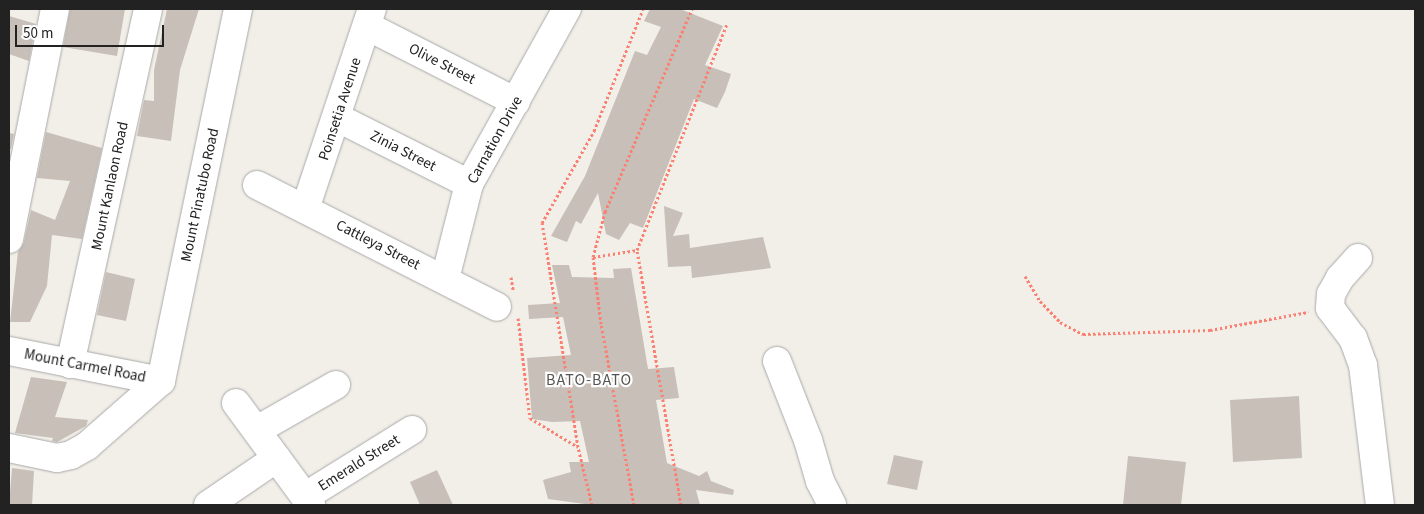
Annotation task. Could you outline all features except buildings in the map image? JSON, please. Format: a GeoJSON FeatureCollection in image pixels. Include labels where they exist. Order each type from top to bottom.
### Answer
{"type":"FeatureCollection","features":[{"type":"Feature","properties":{"kind":"street"},"geometry":{"type":"LineString","coordinates":[[9,239],[55,9]]}},
{"type":"Feature","properties":{"kind":"street","name":"Mount Kanlaon Road"},"geometry":{"type":"LineString","coordinates":[[70,364],[148,9]]}},
{"type":"Feature","properties":{"kind":"street","name":"Mount Pinatubo Road"},"geometry":{"type":"LineString","coordinates":[[161,381],[238,9]]}},
{"type":"Feature","properties":{"kind":"street","name":"Carnation Drive"},"geometry":{"type":"LineString","coordinates":[[445,279],[469,184],[516,102],[556,12]]}},
{"type":"Feature","properties":{"kind":"street","name":"Olive Street"},"geometry":{"type":"LineString","coordinates":[[369,18],[516,102]]}},
{"type":"Feature","properties":{"kind":"street","name":"Poinsetia Avenue"},"geometry":{"type":"LineString","coordinates":[[306,209],[338,118],[369,18]]}},
{"type":"Feature","properties":{"kind":"street","name":"Zinia Street"},"geometry":{"type":"LineString","coordinates":[[338,118],[469,184]]}},
{"type":"Feature","properties":{"kind":"street","name":"Cattleya Street"},"geometry":{"type":"LineString","coordinates":[[258,185],[445,279],[509,305]]}},
{"type":"Feature","properties":{"kind":"street"},"geometry":{"type":"LineString","coordinates":[[1358,258],[1340,278],[1331,294],[1330,308],[1353,338],[1363,365],[1380,505]]}},
{"type":"Feature","properties":{"kind":"street","name":"Mount Carmel Road"},"geometry":{"type":"LineString","coordinates":[[9,352],[161,381]]}},
{"type":"Feature","properties":{"kind":"street"},"geometry":{"type":"LineString","coordinates":[[777,361],[808,440],[820,482],[832,505]]}},
{"type":"Feature","properties":{"kind":"street"},"geometry":{"type":"LineString","coordinates":[[9,448],[57,458],[71,455],[87,446],[161,381]]}},
{"type":"Feature","properties":{"kind":"street"},"geometry":{"type":"LineString","coordinates":[[257,430],[336,386]]}},
{"type":"Feature","properties":{"kind":"street"},"geometry":{"type":"LineString","coordinates":[[236,403],[308,501]]}},
{"type":"Feature","properties":{"kind":"street","name":"Emerald Street"},"geometry":{"type":"LineString","coordinates":[[308,501],[412,430]]}},
{"type":"Feature","properties":{"kind":"street"},"geometry":{"type":"LineString","coordinates":[[208,505],[277,458]]}},
{"type":"Feature","properties":{"kind":"path"},"geometry":{"type":"LineString","coordinates":[[592,505],[578,447],[542,223],[594,131],[643,9]]}},
{"type":"Feature","properties":{"kind":"path"},"geometry":{"type":"LineString","coordinates":[[634,505],[601,324],[593,257],[605,212],[692,9]]}},
{"type":"Feature","properties":{"kind":"path"},"geometry":{"type":"LineString","coordinates":[[681,505],[637,250],[728,24]]}},
{"type":"Feature","properties":{"kind":"path"},"geometry":{"type":"LineString","coordinates":[[593,257],[637,250]]}},
{"type":"Feature","properties":{"kind":"path"},"geometry":{"type":"LineString","coordinates":[[1025,276],[1040,301],[1060,322],[1083,334],[1210,330],[1330,308]]}},
{"type":"Feature","properties":{"kind":"path"},"geometry":{"type":"LineString","coordinates":[[511,277],[509,305],[530,418],[578,447]]}},
{"type":"Feature","properties":{"kind":"district","name":"BATO-BATO"},"geometry":{"type":"Point","coordinates":[589,380]}}]}
